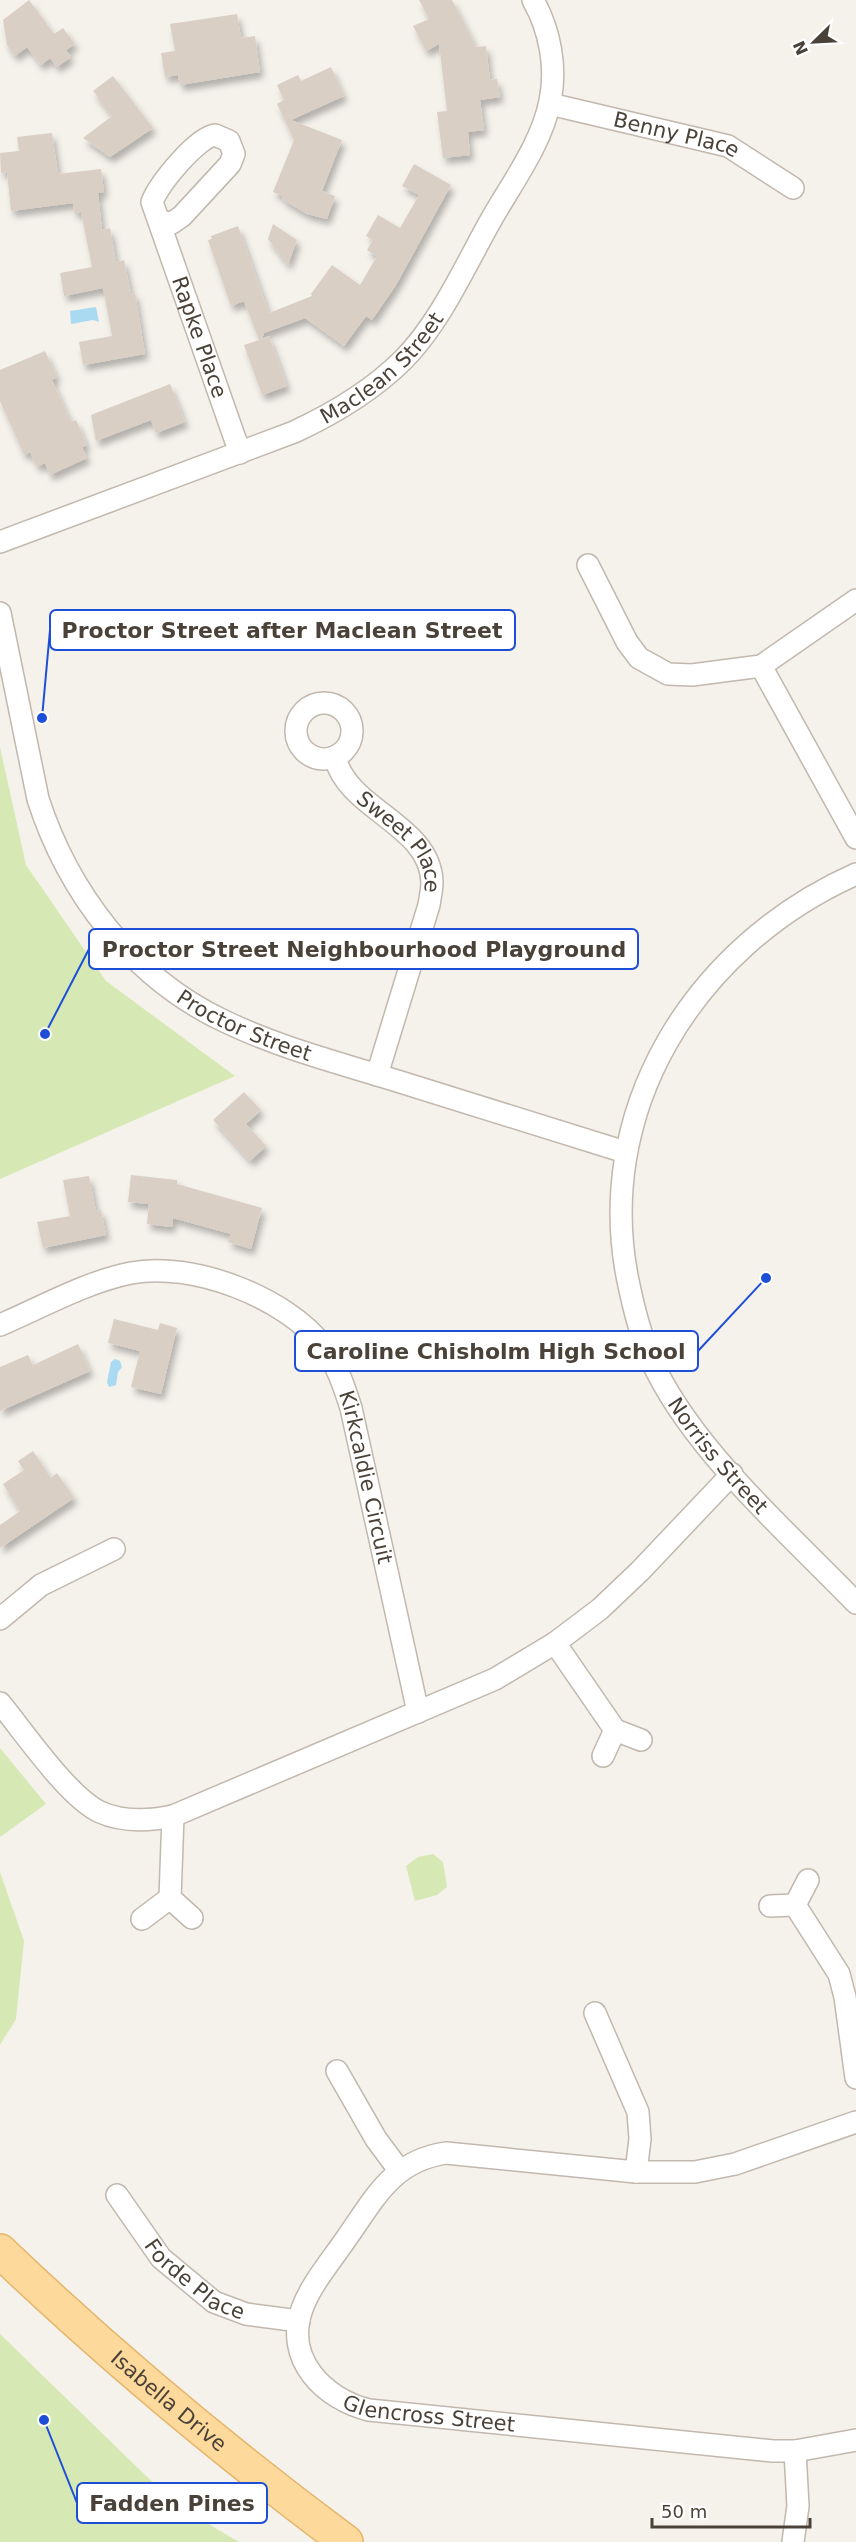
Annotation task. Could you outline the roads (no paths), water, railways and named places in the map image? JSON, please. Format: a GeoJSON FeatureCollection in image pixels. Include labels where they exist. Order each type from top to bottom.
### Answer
{"type":"FeatureCollection","features":[{"type":"Feature","properties":{"kind":"main road","name":"Isabella Drive"},"geometry":{"type":"LineString","coordinates":[[0,2251],[45,2295],[169,2403],[346,2542]]}},
{"type":"Feature","properties":{"kind":"street","name":"Maclean Street"},"geometry":{"type":"LineString","coordinates":[[0,543],[294,432],[335,413],[372,388],[404,358],[418,342],[447,297],[535,144],[550,104],[553,86],[551,50],[542,16],[533,0]]}},
{"type":"Feature","properties":{"kind":"street","name":"Benny Place"},"geometry":{"type":"LineString","coordinates":[[550,104],[728,146],[793,188]]}},
{"type":"Feature","properties":{"kind":"street","name":"Rapke Place"},"geometry":{"type":"LineString","coordinates":[[160,221],[162,234],[240,453]]}},
{"type":"Feature","properties":{"kind":"street"},"geometry":{"type":"LineString","coordinates":[[588,565],[627,642],[639,658],[657,670],[692,675],[761,666],[856,600]]}},
{"type":"Feature","properties":{"kind":"street","name":"Proctor Street"},"geometry":{"type":"LineString","coordinates":[[0,613],[38,799],[47,826],[71,879],[105,927],[146,969],[195,1005],[221,1020],[279,1045],[625,1152]]}},
{"type":"Feature","properties":{"kind":"street"},"geometry":{"type":"LineString","coordinates":[[761,666],[856,838]]}},
{"type":"Feature","properties":{"kind":"street","name":"Sweet Place"},"geometry":{"type":"LineString","coordinates":[[335,757],[338,770],[348,784],[411,839],[425,858],[432,881],[429,905],[377,1075]]}},
{"type":"Feature","properties":{"kind":"street","name":"Norriss Street"},"geometry":{"type":"LineString","coordinates":[[856,874],[782,917],[742,949],[707,984],[677,1023],[653,1065],[636,1108],[625,1152],[621,1237],[624,1266],[637,1320],[657,1371],[685,1419],[732,1474],[856,1603]]}},
{"type":"Feature","properties":{"kind":"street","name":"Kirkcaldie Circuit"},"geometry":{"type":"LineString","coordinates":[[0,1325],[96,1284],[146,1271],[196,1274],[267,1301],[297,1320],[328,1355],[340,1375],[351,1408],[418,1712]]}},
{"type":"Feature","properties":{"kind":"street"},"geometry":{"type":"LineString","coordinates":[[0,1703],[77,1796],[99,1812],[127,1820],[173,1816],[495,1679],[555,1643],[600,1609],[632,1579],[732,1474]]}},
{"type":"Feature","properties":{"kind":"street"},"geometry":{"type":"LineString","coordinates":[[0,1619],[41,1585],[114,1549]]}},
{"type":"Feature","properties":{"kind":"street"},"geometry":{"type":"LineString","coordinates":[[555,1643],[615,1730],[641,1740]]}},
{"type":"Feature","properties":{"kind":"street"},"geometry":{"type":"LineString","coordinates":[[603,1756],[615,1730]]}},
{"type":"Feature","properties":{"kind":"street"},"geometry":{"type":"LineString","coordinates":[[173,1816],[170,1898],[192,1918]]}},
{"type":"Feature","properties":{"kind":"street"},"geometry":{"type":"LineString","coordinates":[[795,1905],[808,1880]]}},
{"type":"Feature","properties":{"kind":"street"},"geometry":{"type":"LineString","coordinates":[[142,1919],[170,1898]]}},
{"type":"Feature","properties":{"kind":"street"},"geometry":{"type":"LineString","coordinates":[[770,1906],[795,1905]]}},
{"type":"Feature","properties":{"kind":"street"},"geometry":{"type":"LineString","coordinates":[[795,1905],[839,1974],[845,1997],[856,2078]]}},
{"type":"Feature","properties":{"kind":"street"},"geometry":{"type":"LineString","coordinates":[[595,2013],[638,2112],[640,2139],[636,2172]]}},
{"type":"Feature","properties":{"kind":"street"},"geometry":{"type":"LineString","coordinates":[[337,2071],[376,2139],[399,2170]]}},
{"type":"Feature","properties":{"kind":"street","name":"Glencross Street"},"geometry":{"type":"LineString","coordinates":[[856,2122],[735,2164],[695,2172],[636,2172],[446,2153],[426,2156],[399,2170],[383,2187],[313,2287],[301,2309],[299,2321],[300,2349],[310,2374],[328,2393],[354,2407],[773,2451],[795,2451],[856,2440]]}},
{"type":"Feature","properties":{"kind":"street","name":"Forde Place"},"geometry":{"type":"LineString","coordinates":[[117,2195],[161,2258],[214,2302],[246,2314],[299,2321]]}},
{"type":"Feature","properties":{"kind":"street"},"geometry":{"type":"LineString","coordinates":[[793,2542],[798,2506],[795,2451]]}},
{"type":"Feature","properties":{"kind":"water"},"geometry":{"type":"Polygon","coordinates":[[[96,307],[99,322],[93,320],[71,324],[70,311],[96,307]]]}},
{"type":"Feature","properties":{"kind":"water"},"geometry":{"type":"Polygon","coordinates":[[[115,1359],[120,1361],[122,1367],[118,1372],[116,1385],[109,1387],[107,1382],[111,1362],[115,1359]]]}},
{"type":"Feature","properties":{"kind":"place","name":"Proctor Street after Maclean Street"},"geometry":{"type":"Point","coordinates":[42,718]}},
{"type":"Feature","properties":{"kind":"place","name":"Proctor Street Neighbourhood Playground"},"geometry":{"type":"Point","coordinates":[45,1034]}},
{"type":"Feature","properties":{"kind":"place","name":"Caroline Chisholm High School"},"geometry":{"type":"Point","coordinates":[766,1278]}},
{"type":"Feature","properties":{"kind":"place","name":"Fadden Pines"},"geometry":{"type":"Point","coordinates":[44,2420]}}]}
